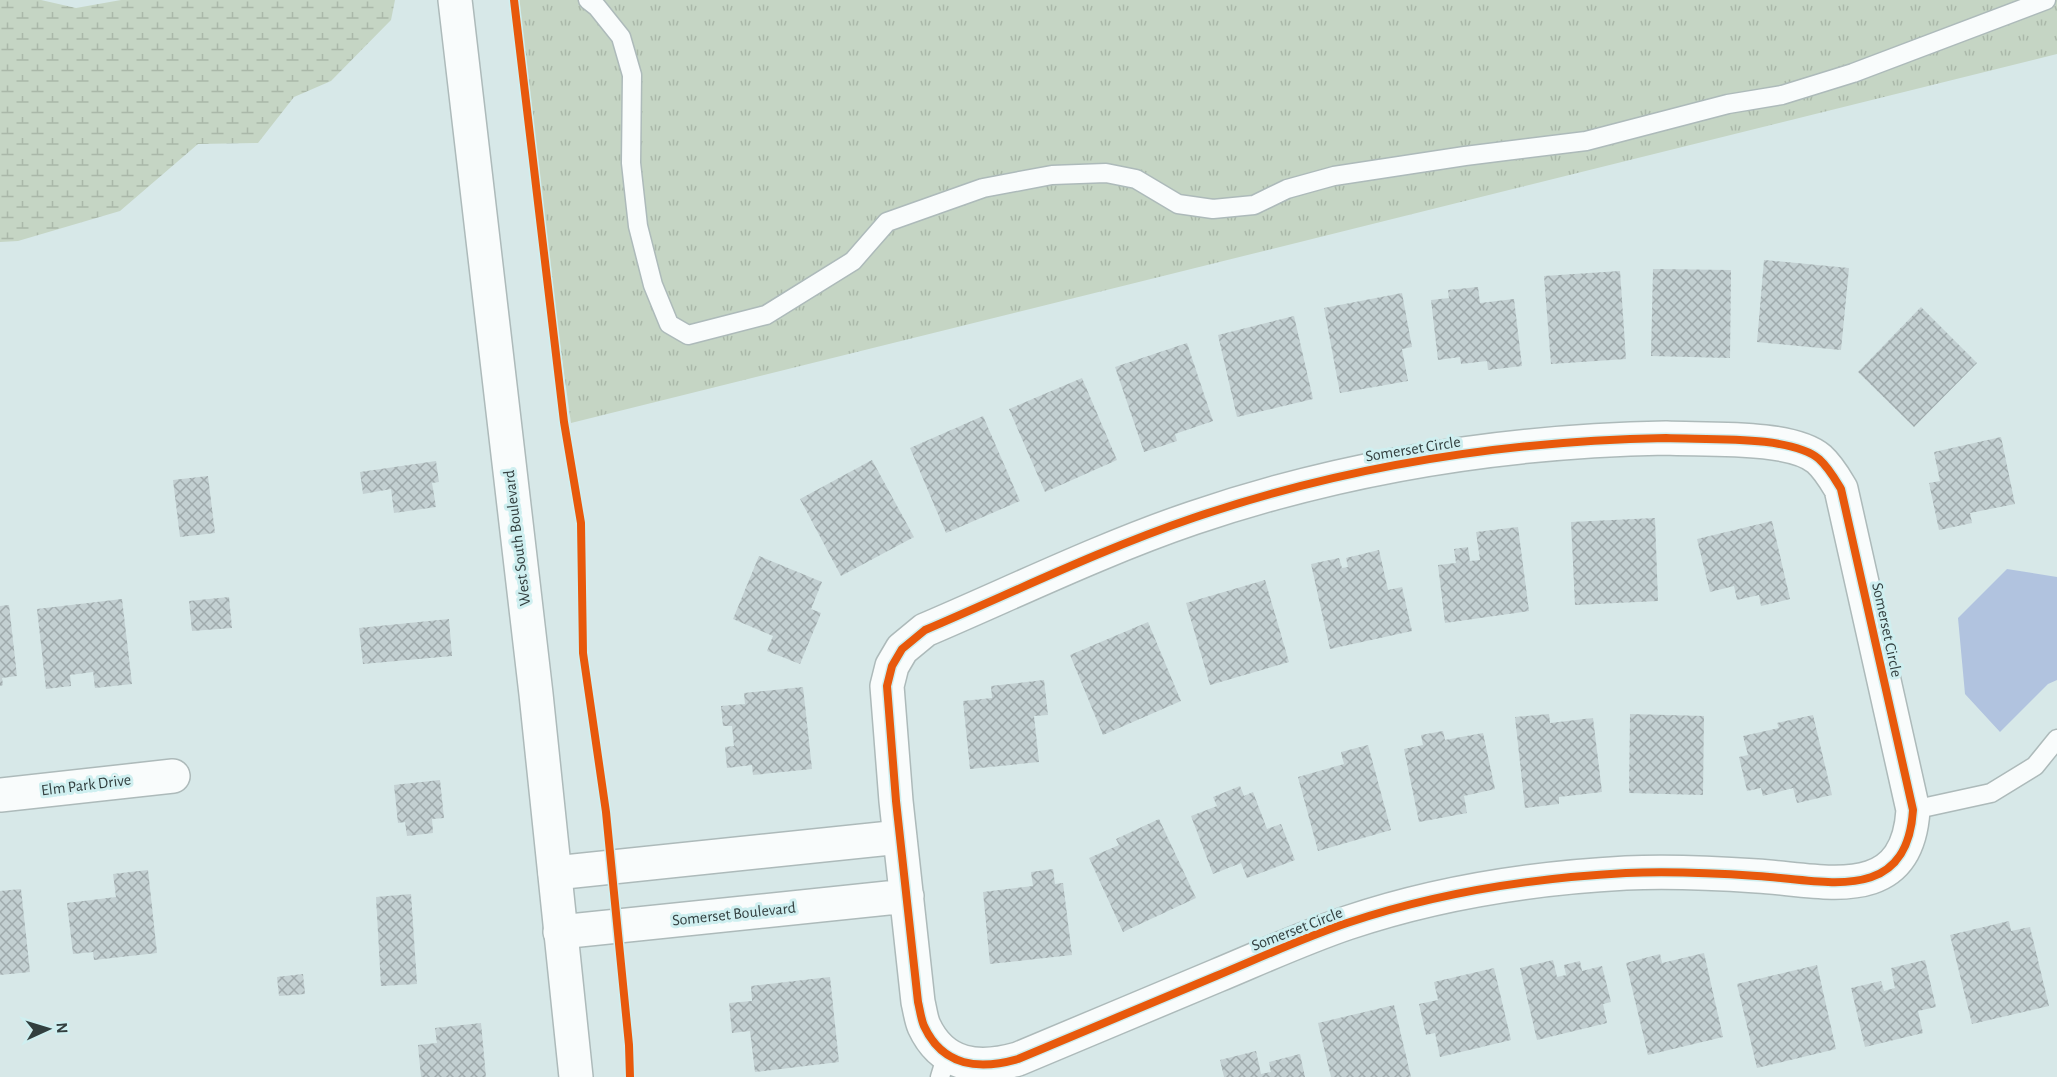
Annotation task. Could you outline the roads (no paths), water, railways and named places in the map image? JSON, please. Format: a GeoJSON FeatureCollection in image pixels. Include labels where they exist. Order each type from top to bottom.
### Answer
{"type":"FeatureCollection","features":[{"type":"Feature","properties":{"kind":"street","name":"West South Boulevard"},"geometry":{"type":"LineString","coordinates":[[455,0],[536,694],[576,1077]]}},
{"type":"Feature","properties":{"kind":"street","name":"Somerset Circle"},"geometry":{"type":"LineString","coordinates":[[1666,438],[1780,442],[1801,448],[1819,459],[1841,489],[1913,810],[1912,829],[1903,852],[1893,864],[1872,876],[1853,883],[1724,874],[1627,873],[1572,878],[1461,894],[1348,923],[1294,943],[1018,1059],[998,1065],[944,1065],[924,1025],[918,1002],[900,837],[887,686],[892,666],[902,649],[925,630],[1144,536],[1317,480],[1383,466],[1511,447],[1596,440],[1666,438]]}},
{"type":"Feature","properties":{"kind":"street","name":"Elm Park Drive"},"geometry":{"type":"LineString","coordinates":[[0,795],[173,776]]}},
{"type":"Feature","properties":{"kind":"street"},"geometry":{"type":"LineString","coordinates":[[555,873],[900,837]]}},
{"type":"Feature","properties":{"kind":"street","name":"Somerset Boulevard"},"geometry":{"type":"LineString","coordinates":[[560,932],[907,896]]}},
{"type":"Feature","properties":{"kind":"lane"},"geometry":{"type":"LineString","coordinates":[[588,0],[597,7],[621,37],[624,46],[632,75],[631,163],[638,226],[653,285],[669,324],[688,334],[766,315],[853,261],[887,222],[983,188],[1052,175],[1106,173],[1136,178],[1178,204],[1213,209],[1254,205],[1287,189],[1334,176],[1586,141],[1728,104],[1782,95],[1853,73],[2046,0]]}},
{"type":"Feature","properties":{"kind":"lane"},"geometry":{"type":"LineString","coordinates":[[1913,810],[1991,793],[2035,766],[2057,739]]}},
{"type":"Feature","properties":{"kind":"water"},"geometry":{"type":"Polygon","coordinates":[[[2007,569],[2057,577],[2057,680],[2048,684],[2000,732],[1965,694],[1958,618],[2007,569]]]}}]}
